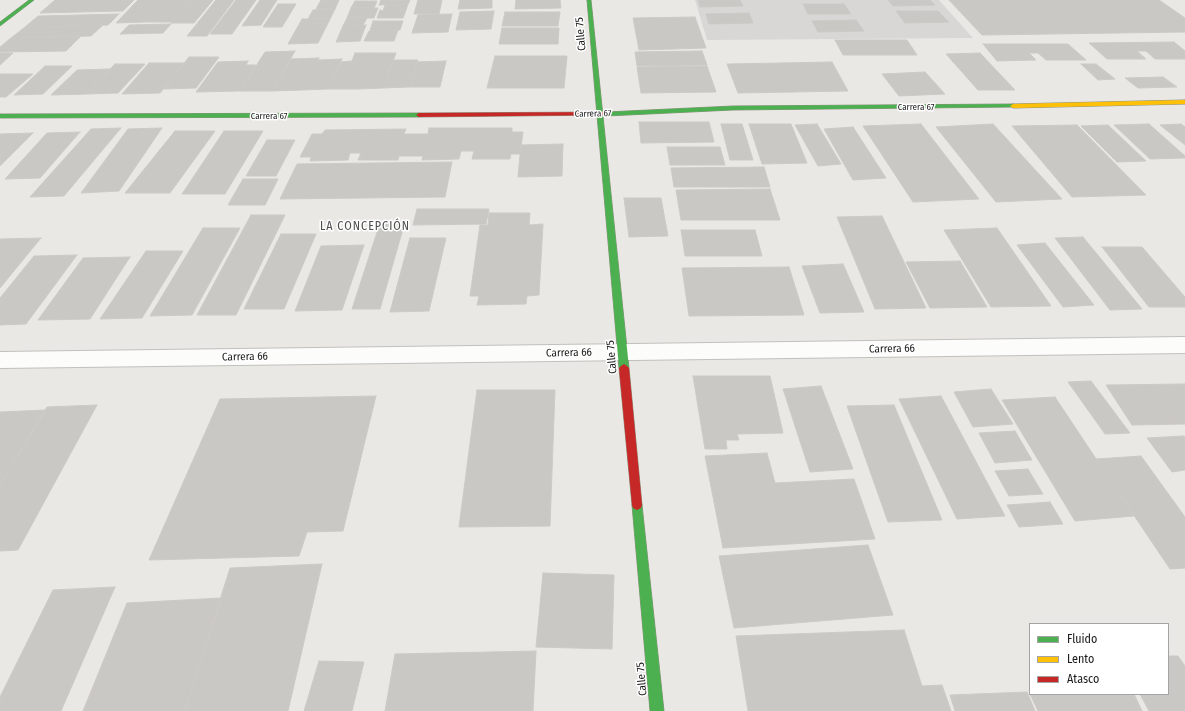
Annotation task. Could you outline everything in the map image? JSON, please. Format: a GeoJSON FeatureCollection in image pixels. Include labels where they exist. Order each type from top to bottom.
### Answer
{"type":"FeatureCollection","features":[{"type":"Feature","properties":{"kind":"street"},"geometry":{"type":"LineString","coordinates":[[0,24],[32,0]]}},
{"type":"Feature","properties":{"kind":"street","name":"Calle 75"},"geometry":{"type":"LineString","coordinates":[[589,0],[624,352],[657,711]]}},
{"type":"Feature","properties":{"kind":"street","name":"Carrera 67"},"geometry":{"type":"LineString","coordinates":[[0,116],[600,114],[733,108],[976,107],[1185,102]]}},
{"type":"Feature","properties":{"kind":"street","name":"Carrera 66"},"geometry":{"type":"LineString","coordinates":[[0,360],[1185,345]]}},
{"type":"Feature","properties":{"kind":"shaded area"},"geometry":{"type":"Polygon","coordinates":[[[695,0],[939,0],[973,38],[707,40],[695,0]]]}},
{"type":"Feature","properties":{"kind":"building"},"geometry":{"type":"Polygon","coordinates":[[[55,0],[134,0],[123,11],[40,13],[55,0]]]}},
{"type":"Feature","properties":{"kind":"building"},"geometry":{"type":"Polygon","coordinates":[[[138,0],[166,0],[145,22],[116,23],[138,0]]]}},
{"type":"Feature","properties":{"kind":"building"},"geometry":{"type":"Polygon","coordinates":[[[166,0],[191,0],[172,22],[145,22],[166,0]]]}},
{"type":"Feature","properties":{"kind":"building"},"geometry":{"type":"Polygon","coordinates":[[[191,0],[213,0],[194,23],[171,23],[191,0]]]}},
{"type":"Feature","properties":{"kind":"building"},"geometry":{"type":"Polygon","coordinates":[[[216,0],[234,0],[207,36],[187,36],[216,0]]]}},
{"type":"Feature","properties":{"kind":"building"},"geometry":{"type":"Polygon","coordinates":[[[236,0],[256,0],[232,34],[210,34],[236,0]]]}},
{"type":"Feature","properties":{"kind":"building"},"geometry":{"type":"Polygon","coordinates":[[[260,0],[277,0],[261,25],[242,26],[260,0]]]}},
{"type":"Feature","properties":{"kind":"building"},"geometry":{"type":"Polygon","coordinates":[[[321,0],[339,0],[335,9],[316,9],[321,0]]]}},
{"type":"Feature","properties":{"kind":"building"},"geometry":{"type":"Polygon","coordinates":[[[381,0],[410,0],[408,4],[379,5],[381,0]]]}},
{"type":"Feature","properties":{"kind":"building"},"geometry":{"type":"Polygon","coordinates":[[[418,0],[442,0],[439,14],[414,14],[418,0]]]}},
{"type":"Feature","properties":{"kind":"building"},"geometry":{"type":"Polygon","coordinates":[[[460,0],[492,0],[492,8],[458,9],[460,0]]]}},
{"type":"Feature","properties":{"kind":"building"},"geometry":{"type":"Polygon","coordinates":[[[516,0],[560,0],[561,8],[515,9],[516,0]]]}},
{"type":"Feature","properties":{"kind":"building"},"geometry":{"type":"Polygon","coordinates":[[[698,0],[740,0],[743,6],[700,7],[698,0]]]}},
{"type":"Feature","properties":{"kind":"building"},"geometry":{"type":"Polygon","coordinates":[[[888,0],[930,0],[935,5],[893,6],[888,0]]]}},
{"type":"Feature","properties":{"kind":"building"},"geometry":{"type":"Polygon","coordinates":[[[949,0],[1159,0],[1185,18],[1185,32],[982,35],[949,0]]]}},
{"type":"Feature","properties":{"kind":"building"},"geometry":{"type":"Polygon","coordinates":[[[355,1],[377,1],[374,8],[351,8],[355,1]]]}},
{"type":"Feature","properties":{"kind":"building"},"geometry":{"type":"Polygon","coordinates":[[[278,4],[296,4],[282,27],[263,27],[278,4]]]}},
{"type":"Feature","properties":{"kind":"building"},"geometry":{"type":"Polygon","coordinates":[[[408,4],[406,10],[383,11],[385,5],[408,4]]]}},
{"type":"Feature","properties":{"kind":"building"},"geometry":{"type":"Polygon","coordinates":[[[803,4],[844,4],[851,14],[808,14],[803,4]]]}},
{"type":"Feature","properties":{"kind":"building"},"geometry":{"type":"Polygon","coordinates":[[[351,8],[378,8],[374,18],[347,18],[351,8]]]}},
{"type":"Feature","properties":{"kind":"building"},"geometry":{"type":"Polygon","coordinates":[[[335,9],[330,19],[308,19],[313,10],[335,9]]]}},
{"type":"Feature","properties":{"kind":"building"},"geometry":{"type":"Polygon","coordinates":[[[380,10],[406,10],[403,18],[377,18],[380,10]]]}},
{"type":"Feature","properties":{"kind":"building"},"geometry":{"type":"Polygon","coordinates":[[[494,11],[491,29],[456,30],[460,12],[494,11]]]}},
{"type":"Feature","properties":{"kind":"building"},"geometry":{"type":"Polygon","coordinates":[[[896,11],[938,11],[949,22],[905,23],[896,11]]]}},
{"type":"Feature","properties":{"kind":"building"},"geometry":{"type":"Polygon","coordinates":[[[505,12],[560,12],[558,26],[502,26],[505,12]]]}},
{"type":"Feature","properties":{"kind":"building"},"geometry":{"type":"Polygon","coordinates":[[[749,13],[753,23],[709,24],[706,14],[749,13]]]}},
{"type":"Feature","properties":{"kind":"building"},"geometry":{"type":"Polygon","coordinates":[[[119,14],[108,25],[25,27],[38,16],[119,14]]]}},
{"type":"Feature","properties":{"kind":"building"},"geometry":{"type":"Polygon","coordinates":[[[452,14],[448,32],[412,33],[418,15],[452,14]]]}},
{"type":"Feature","properties":{"kind":"building"},"geometry":{"type":"Polygon","coordinates":[[[695,17],[706,48],[639,50],[633,18],[695,17]]]}},
{"type":"Feature","properties":{"kind":"building"},"geometry":{"type":"Polygon","coordinates":[[[347,18],[367,18],[363,25],[343,26],[347,18]]]}},
{"type":"Feature","properties":{"kind":"building"},"geometry":{"type":"Polygon","coordinates":[[[302,19],[330,19],[326,27],[297,28],[302,19]]]}},
{"type":"Feature","properties":{"kind":"building"},"geometry":{"type":"Polygon","coordinates":[[[856,20],[864,31],[818,32],[812,21],[856,20]]]}},
{"type":"Feature","properties":{"kind":"building"},"geometry":{"type":"Polygon","coordinates":[[[373,21],[403,21],[400,30],[370,31],[373,21]]]}},
{"type":"Feature","properties":{"kind":"building"},"geometry":{"type":"Polygon","coordinates":[[[171,24],[163,33],[120,34],[129,25],[171,24]]]}},
{"type":"Feature","properties":{"kind":"building"},"geometry":{"type":"Polygon","coordinates":[[[103,25],[91,36],[11,38],[25,27],[103,25]]]}},
{"type":"Feature","properties":{"kind":"building"},"geometry":{"type":"Polygon","coordinates":[[[366,25],[360,41],[336,42],[343,26],[366,25]]]}},
{"type":"Feature","properties":{"kind":"building"},"geometry":{"type":"Polygon","coordinates":[[[326,27],[318,43],[288,44],[297,28],[326,27]]]}},
{"type":"Feature","properties":{"kind":"building"},"geometry":{"type":"Polygon","coordinates":[[[502,28],[559,28],[558,44],[499,44],[502,28]]]}},
{"type":"Feature","properties":{"kind":"building"},"geometry":{"type":"Polygon","coordinates":[[[398,30],[394,41],[364,41],[369,31],[398,30]]]}},
{"type":"Feature","properties":{"kind":"building"},"geometry":{"type":"Polygon","coordinates":[[[81,36],[66,51],[0,52],[0,47],[11,38],[81,36]]]}},
{"type":"Feature","properties":{"kind":"building"},"geometry":{"type":"Polygon","coordinates":[[[835,40],[907,40],[917,55],[843,55],[835,40]]]}},
{"type":"Feature","properties":{"kind":"building"},"geometry":{"type":"Polygon","coordinates":[[[1174,42],[1185,51],[1185,59],[1155,59],[1146,51],[1137,51],[1146,59],[1107,59],[1089,43],[1174,42]]]}},
{"type":"Feature","properties":{"kind":"building"},"geometry":{"type":"Polygon","coordinates":[[[983,44],[1068,44],[1086,60],[1046,60],[1038,53],[1029,53],[1036,60],[997,61],[983,44]]]}},
{"type":"Feature","properties":{"kind":"building"},"geometry":{"type":"Polygon","coordinates":[[[295,51],[272,91],[240,91],[265,52],[295,51]]]}},
{"type":"Feature","properties":{"kind":"building"},"geometry":{"type":"Polygon","coordinates":[[[702,51],[707,65],[637,66],[635,52],[702,51]]]}},
{"type":"Feature","properties":{"kind":"building"},"geometry":{"type":"Polygon","coordinates":[[[0,53],[13,53],[0,65],[0,53]]]}},
{"type":"Feature","properties":{"kind":"building"},"geometry":{"type":"Polygon","coordinates":[[[355,53],[371,53],[357,89],[328,89],[341,62],[352,61],[355,53]]]}},
{"type":"Feature","properties":{"kind":"building"},"geometry":{"type":"Polygon","coordinates":[[[371,53],[396,53],[383,88],[357,89],[371,53]]]}},
{"type":"Feature","properties":{"kind":"building"},"geometry":{"type":"Polygon","coordinates":[[[980,53],[1015,90],[978,90],[946,54],[980,53]]]}},
{"type":"Feature","properties":{"kind":"building"},"geometry":{"type":"Polygon","coordinates":[[[495,56],[567,56],[564,88],[487,88],[495,56]]]}},
{"type":"Feature","properties":{"kind":"building"},"geometry":{"type":"Polygon","coordinates":[[[189,57],[219,57],[196,88],[164,89],[189,57]]]}},
{"type":"Feature","properties":{"kind":"building"},"geometry":{"type":"Polygon","coordinates":[[[319,58],[302,90],[272,91],[291,59],[319,58]]]}},
{"type":"Feature","properties":{"kind":"building"},"geometry":{"type":"Polygon","coordinates":[[[342,59],[328,89],[302,90],[318,60],[342,59]]]}},
{"type":"Feature","properties":{"kind":"building"},"geometry":{"type":"Polygon","coordinates":[[[393,60],[418,60],[410,87],[383,88],[393,60]]]}},
{"type":"Feature","properties":{"kind":"building"},"geometry":{"type":"Polygon","coordinates":[[[248,61],[246,65],[256,65],[240,91],[196,92],[218,62],[248,61]]]}},
{"type":"Feature","properties":{"kind":"building"},"geometry":{"type":"Polygon","coordinates":[[[446,61],[440,87],[410,87],[417,62],[446,61]]]}},
{"type":"Feature","properties":{"kind":"building"},"geometry":{"type":"Polygon","coordinates":[[[832,62],[848,91],[738,93],[727,64],[832,62]]]}},
{"type":"Feature","properties":{"kind":"building"},"geometry":{"type":"Polygon","coordinates":[[[149,63],[185,63],[160,93],[122,94],[149,63]]]}},
{"type":"Feature","properties":{"kind":"building"},"geometry":{"type":"Polygon","coordinates":[[[115,64],[145,64],[118,93],[87,94],[115,64]]]}},
{"type":"Feature","properties":{"kind":"building"},"geometry":{"type":"Polygon","coordinates":[[[1081,64],[1096,64],[1115,79],[1098,80],[1081,64]]]}},
{"type":"Feature","properties":{"kind":"building"},"geometry":{"type":"Polygon","coordinates":[[[45,66],[72,66],[43,94],[14,95],[45,66]]]}},
{"type":"Feature","properties":{"kind":"building"},"geometry":{"type":"Polygon","coordinates":[[[707,66],[716,92],[641,93],[637,67],[707,66]]]}},
{"type":"Feature","properties":{"kind":"building"},"geometry":{"type":"Polygon","coordinates":[[[110,69],[87,94],[51,95],[77,70],[110,69]]]}},
{"type":"Feature","properties":{"kind":"building"},"geometry":{"type":"Polygon","coordinates":[[[925,72],[945,94],[899,96],[882,74],[925,72]]]}},
{"type":"Feature","properties":{"kind":"building"},"geometry":{"type":"Polygon","coordinates":[[[0,74],[33,74],[6,97],[0,97],[0,74]]]}},
{"type":"Feature","properties":{"kind":"building"},"geometry":{"type":"Polygon","coordinates":[[[1163,77],[1177,87],[1138,88],[1125,78],[1163,77]]]}},
{"type":"Feature","properties":{"kind":"building"},"geometry":{"type":"Polygon","coordinates":[[[639,122],[709,122],[714,142],[641,143],[639,122]]]}},
{"type":"Feature","properties":{"kind":"building"},"geometry":{"type":"Polygon","coordinates":[[[721,124],[742,124],[753,160],[730,160],[721,124]]]}},
{"type":"Feature","properties":{"kind":"building"},"geometry":{"type":"Polygon","coordinates":[[[749,124],[791,124],[807,163],[762,164],[749,124]]]}},
{"type":"Feature","properties":{"kind":"building"},"geometry":{"type":"Polygon","coordinates":[[[817,124],[841,164],[818,166],[795,125],[817,124]]]}},
{"type":"Feature","properties":{"kind":"building"},"geometry":{"type":"Polygon","coordinates":[[[921,124],[979,199],[913,202],[863,126],[921,124]]]}},
{"type":"Feature","properties":{"kind":"building"},"geometry":{"type":"Polygon","coordinates":[[[993,124],[1062,199],[996,202],[936,127],[993,124]]]}},
{"type":"Feature","properties":{"kind":"building"},"geometry":{"type":"Polygon","coordinates":[[[1149,124],[1185,156],[1185,158],[1150,159],[1114,125],[1149,124]]]}},
{"type":"Feature","properties":{"kind":"building"},"geometry":{"type":"Polygon","coordinates":[[[1181,124],[1185,127],[1185,145],[1160,125],[1181,124]]]}},
{"type":"Feature","properties":{"kind":"building"},"geometry":{"type":"Polygon","coordinates":[[[1077,125],[1146,195],[1072,197],[1012,126],[1077,125]]]}},
{"type":"Feature","properties":{"kind":"building"},"geometry":{"type":"Polygon","coordinates":[[[1108,125],[1146,161],[1117,162],[1081,126],[1108,125]]]}},
{"type":"Feature","properties":{"kind":"building"},"geometry":{"type":"Polygon","coordinates":[[[853,127],[886,178],[853,180],[824,129],[853,127]]]}},
{"type":"Feature","properties":{"kind":"building"},"geometry":{"type":"Polygon","coordinates":[[[121,128],[64,196],[30,197],[91,129],[121,128]]]}},
{"type":"Feature","properties":{"kind":"building"},"geometry":{"type":"Polygon","coordinates":[[[162,128],[119,191],[81,193],[128,129],[162,128]]]}},
{"type":"Feature","properties":{"kind":"building"},"geometry":{"type":"Polygon","coordinates":[[[429,128],[512,128],[512,132],[523,132],[520,154],[511,154],[510,159],[472,159],[474,151],[461,151],[459,159],[422,160],[423,156],[399,156],[398,160],[358,160],[361,153],[350,153],[348,160],[310,161],[311,157],[300,157],[312,134],[322,134],[325,130],[406,129],[404,134],[428,134],[429,128]]]}},
{"type":"Feature","properties":{"kind":"building"},"geometry":{"type":"Polygon","coordinates":[[[175,131],[215,131],[170,193],[125,193],[175,131]]]}},
{"type":"Feature","properties":{"kind":"building"},"geometry":{"type":"Polygon","coordinates":[[[224,131],[263,131],[225,194],[182,194],[224,131]]]}},
{"type":"Feature","properties":{"kind":"building"},"geometry":{"type":"Polygon","coordinates":[[[80,132],[40,178],[5,179],[47,133],[80,132]]]}},
{"type":"Feature","properties":{"kind":"building"},"geometry":{"type":"Polygon","coordinates":[[[33,133],[0,166],[0,134],[33,133]]]}},
{"type":"Feature","properties":{"kind":"building"},"geometry":{"type":"Polygon","coordinates":[[[267,140],[295,140],[276,176],[246,176],[267,140]]]}},
{"type":"Feature","properties":{"kind":"building"},"geometry":{"type":"Polygon","coordinates":[[[563,144],[562,176],[518,177],[521,145],[563,144]]]}},
{"type":"Feature","properties":{"kind":"building"},"geometry":{"type":"Polygon","coordinates":[[[667,147],[720,147],[725,165],[670,165],[667,147]]]}},
{"type":"Feature","properties":{"kind":"building"},"geometry":{"type":"Polygon","coordinates":[[[452,162],[445,197],[280,199],[297,164],[452,162]]]}},
{"type":"Feature","properties":{"kind":"building"},"geometry":{"type":"Polygon","coordinates":[[[764,167],[770,187],[674,187],[671,168],[764,167]]]}},
{"type":"Feature","properties":{"kind":"building"},"geometry":{"type":"Polygon","coordinates":[[[243,179],[278,179],[265,205],[228,205],[243,179]]]}},
{"type":"Feature","properties":{"kind":"building"},"geometry":{"type":"Polygon","coordinates":[[[770,189],[780,220],[681,220],[676,190],[770,189]]]}},
{"type":"Feature","properties":{"kind":"building"},"geometry":{"type":"Polygon","coordinates":[[[624,198],[661,198],[668,236],[629,237],[624,198]]]}},
{"type":"Feature","properties":{"kind":"building"},"geometry":{"type":"Polygon","coordinates":[[[417,209],[489,209],[486,224],[413,225],[417,209]]]}},
{"type":"Feature","properties":{"kind":"building"},"geometry":{"type":"Polygon","coordinates":[[[489,213],[530,213],[529,225],[543,224],[539,295],[527,296],[526,304],[477,305],[479,296],[470,296],[480,225],[488,225],[489,213]]]}},
{"type":"Feature","properties":{"kind":"building"},"geometry":{"type":"Polygon","coordinates":[[[251,215],[285,215],[236,315],[197,315],[251,215]]]}},
{"type":"Feature","properties":{"kind":"building"},"geometry":{"type":"Polygon","coordinates":[[[882,216],[926,308],[875,309],[837,217],[882,216]]]}},
{"type":"Feature","properties":{"kind":"building"},"geometry":{"type":"Polygon","coordinates":[[[405,222],[380,309],[352,309],[380,223],[405,222]]]}},
{"type":"Feature","properties":{"kind":"building"},"geometry":{"type":"Polygon","coordinates":[[[203,228],[240,228],[192,315],[150,316],[203,228]]]}},
{"type":"Feature","properties":{"kind":"building"},"geometry":{"type":"Polygon","coordinates":[[[997,228],[1051,306],[991,307],[944,230],[997,228]]]}},
{"type":"Feature","properties":{"kind":"building"},"geometry":{"type":"Polygon","coordinates":[[[681,230],[755,230],[762,256],[685,256],[681,230]]]}},
{"type":"Feature","properties":{"kind":"building"},"geometry":{"type":"Polygon","coordinates":[[[281,234],[316,234],[284,309],[244,309],[281,234]]]}},
{"type":"Feature","properties":{"kind":"building"},"geometry":{"type":"Polygon","coordinates":[[[1083,237],[1142,309],[1110,310],[1055,238],[1083,237]]]}},
{"type":"Feature","properties":{"kind":"building"},"geometry":{"type":"Polygon","coordinates":[[[41,238],[0,288],[0,239],[41,238]]]}},
{"type":"Feature","properties":{"kind":"building"},"geometry":{"type":"Polygon","coordinates":[[[410,238],[446,238],[429,311],[390,312],[410,238]]]}},
{"type":"Feature","properties":{"kind":"building"},"geometry":{"type":"Polygon","coordinates":[[[1045,243],[1094,305],[1063,307],[1017,245],[1045,243]]]}},
{"type":"Feature","properties":{"kind":"building"},"geometry":{"type":"Polygon","coordinates":[[[364,245],[342,310],[295,311],[321,246],[364,245]]]}},
{"type":"Feature","properties":{"kind":"building"},"geometry":{"type":"Polygon","coordinates":[[[1102,247],[1142,247],[1185,297],[1185,307],[1149,307],[1102,247]]]}},
{"type":"Feature","properties":{"kind":"building"},"geometry":{"type":"Polygon","coordinates":[[[146,251],[183,251],[142,318],[100,319],[146,251]]]}},
{"type":"Feature","properties":{"kind":"building"},"geometry":{"type":"Polygon","coordinates":[[[77,255],[26,324],[0,325],[0,298],[34,256],[77,255]]]}},
{"type":"Feature","properties":{"kind":"building"},"geometry":{"type":"Polygon","coordinates":[[[130,257],[90,319],[38,320],[83,258],[130,257]]]}},
{"type":"Feature","properties":{"kind":"building"},"geometry":{"type":"Polygon","coordinates":[[[960,261],[987,307],[930,308],[906,262],[960,261]]]}},
{"type":"Feature","properties":{"kind":"building"},"geometry":{"type":"Polygon","coordinates":[[[843,264],[864,312],[820,313],[802,266],[843,264]]]}},
{"type":"Feature","properties":{"kind":"building"},"geometry":{"type":"Polygon","coordinates":[[[789,267],[804,315],[689,316],[682,268],[789,267]]]}},
{"type":"Feature","properties":{"kind":"building"},"geometry":{"type":"Polygon","coordinates":[[[693,376],[770,376],[783,433],[737,434],[739,440],[726,440],[727,449],[705,449],[693,376]]]}},
{"type":"Feature","properties":{"kind":"building"},"geometry":{"type":"Polygon","coordinates":[[[1091,381],[1130,433],[1105,434],[1068,382],[1091,381]]]}},
{"type":"Feature","properties":{"kind":"building"},"geometry":{"type":"Polygon","coordinates":[[[1185,384],[1185,424],[1132,425],[1106,385],[1185,384]]]}},
{"type":"Feature","properties":{"kind":"building"},"geometry":{"type":"Polygon","coordinates":[[[821,386],[853,469],[810,472],[783,389],[821,386]]]}},
{"type":"Feature","properties":{"kind":"building"},"geometry":{"type":"Polygon","coordinates":[[[991,389],[1013,424],[973,427],[954,392],[991,389]]]}},
{"type":"Feature","properties":{"kind":"building"},"geometry":{"type":"Polygon","coordinates":[[[477,390],[555,390],[550,526],[459,527],[477,390]]]}},
{"type":"Feature","properties":{"kind":"building"},"geometry":{"type":"Polygon","coordinates":[[[376,396],[343,531],[307,532],[299,556],[149,560],[220,399],[376,396]]]}},
{"type":"Feature","properties":{"kind":"building"},"geometry":{"type":"Polygon","coordinates":[[[941,396],[1005,516],[957,519],[899,399],[941,396]]]}},
{"type":"Feature","properties":{"kind":"building"},"geometry":{"type":"Polygon","coordinates":[[[1055,397],[1134,516],[1075,521],[1002,400],[1055,397]]]}},
{"type":"Feature","properties":{"kind":"building"},"geometry":{"type":"Polygon","coordinates":[[[97,405],[18,550],[0,551],[0,485],[47,407],[97,405]]]}},
{"type":"Feature","properties":{"kind":"building"},"geometry":{"type":"Polygon","coordinates":[[[894,405],[942,520],[888,522],[847,406],[894,405]]]}},
{"type":"Feature","properties":{"kind":"building"},"geometry":{"type":"Polygon","coordinates":[[[46,410],[0,485],[0,412],[46,410]]]}},
{"type":"Feature","properties":{"kind":"building"},"geometry":{"type":"Polygon","coordinates":[[[1015,431],[1032,460],[995,463],[979,433],[1015,431]]]}},
{"type":"Feature","properties":{"kind":"building"},"geometry":{"type":"Polygon","coordinates":[[[1184,436],[1185,470],[1172,472],[1147,438],[1184,436]]]}},
{"type":"Feature","properties":{"kind":"building"},"geometry":{"type":"Polygon","coordinates":[[[767,453],[775,483],[854,479],[875,539],[723,548],[705,456],[767,453]]]}},
{"type":"Feature","properties":{"kind":"building"},"geometry":{"type":"Polygon","coordinates":[[[1141,456],[1185,517],[1185,568],[1170,569],[1096,459],[1141,456]]]}},
{"type":"Feature","properties":{"kind":"building"},"geometry":{"type":"Polygon","coordinates":[[[1028,469],[1043,494],[1009,496],[995,471],[1028,469]]]}},
{"type":"Feature","properties":{"kind":"building"},"geometry":{"type":"Polygon","coordinates":[[[1050,502],[1063,524],[1019,527],[1007,505],[1050,502]]]}},
{"type":"Feature","properties":{"kind":"building"},"geometry":{"type":"Polygon","coordinates":[[[868,545],[893,615],[734,628],[719,556],[868,545]]]}},
{"type":"Feature","properties":{"kind":"building"},"geometry":{"type":"Polygon","coordinates":[[[322,564],[288,711],[185,711],[230,568],[322,564]]]}},
{"type":"Feature","properties":{"kind":"building"},"geometry":{"type":"Polygon","coordinates":[[[543,573],[614,575],[612,649],[536,647],[543,573]]]}},
{"type":"Feature","properties":{"kind":"building"},"geometry":{"type":"Polygon","coordinates":[[[115,587],[61,711],[0,711],[0,697],[53,590],[115,587]]]}},
{"type":"Feature","properties":{"kind":"building"},"geometry":{"type":"Polygon","coordinates":[[[221,598],[185,711],[83,711],[127,603],[221,598]]]}},
{"type":"Feature","properties":{"kind":"building"},"geometry":{"type":"Polygon","coordinates":[[[904,630],[922,686],[942,685],[951,711],[748,711],[736,636],[904,630]]]}},
{"type":"Feature","properties":{"kind":"building"},"geometry":{"type":"Polygon","coordinates":[[[536,651],[533,711],[385,711],[395,654],[536,651]]]}},
{"type":"Feature","properties":{"kind":"building"},"geometry":{"type":"Polygon","coordinates":[[[1169,656],[1178,656],[1185,666],[1185,711],[1149,711],[1141,695],[1169,695],[1169,656]]]}},
{"type":"Feature","properties":{"kind":"building"},"geometry":{"type":"Polygon","coordinates":[[[319,661],[364,662],[352,711],[304,711],[319,661]]]}},
{"type":"Feature","properties":{"kind":"building"},"geometry":{"type":"Polygon","coordinates":[[[1027,692],[1035,711],[955,711],[950,695],[1027,692]]]}},
{"type":"Feature","properties":{"kind":"building"},"geometry":{"type":"Polygon","coordinates":[[[1030,695],[1134,695],[1142,711],[1038,711],[1030,695]]]}},
{"type":"Feature","properties":{"kind":"traffic: fast"},"geometry":{"type":"LineString","coordinates":[[0,24],[32,0]]}},
{"type":"Feature","properties":{"kind":"traffic: fast"},"geometry":{"type":"LineString","coordinates":[[589,0],[624,368]]}},
{"type":"Feature","properties":{"kind":"traffic: fast"},"geometry":{"type":"LineString","coordinates":[[606,114],[733,108],[1013,106]]}},
{"type":"Feature","properties":{"kind":"traffic: fast"},"geometry":{"type":"LineString","coordinates":[[0,116],[419,115]]}},
{"type":"Feature","properties":{"kind":"traffic: fast"},"geometry":{"type":"LineString","coordinates":[[637,505],[657,711]]}},
{"type":"Feature","properties":{"kind":"traffic: slow"},"geometry":{"type":"LineString","coordinates":[[1013,106],[1185,102]]}},
{"type":"Feature","properties":{"kind":"traffic: jam"},"geometry":{"type":"LineString","coordinates":[[419,115],[606,114]]}},
{"type":"Feature","properties":{"kind":"traffic: jam"},"geometry":{"type":"LineString","coordinates":[[624,368],[637,505]]}},
{"type":"Feature","properties":{"kind":"district","name":"LA CONCEPCIÓN"},"geometry":{"type":"Point","coordinates":[365,227]}}]}
